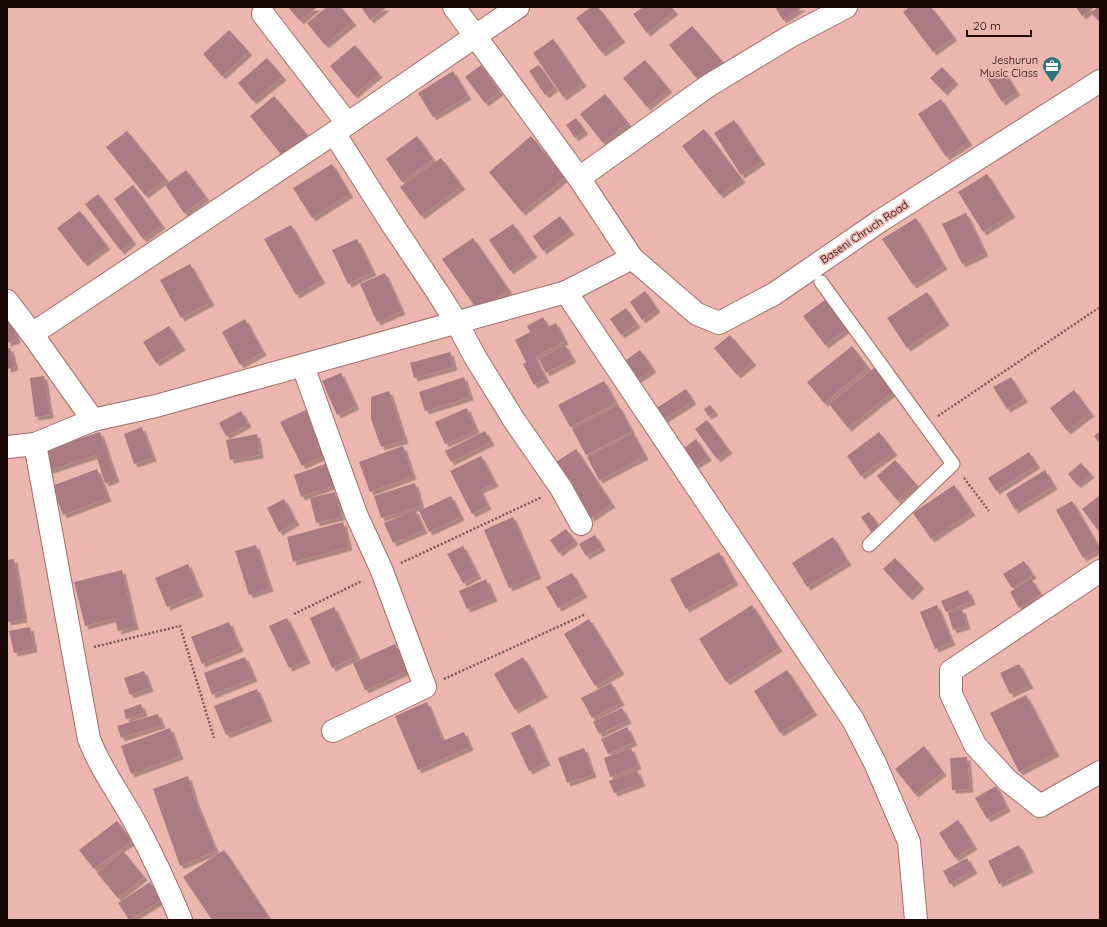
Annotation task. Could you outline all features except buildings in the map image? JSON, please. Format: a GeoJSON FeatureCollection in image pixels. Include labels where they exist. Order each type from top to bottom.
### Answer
{"type":"FeatureCollection","features":[{"type":"Feature","properties":{"kind":"street"},"geometry":{"type":"LineString","coordinates":[[7,447],[35,444],[93,420],[156,406],[566,292],[632,258],[579,178],[454,7]]}},
{"type":"Feature","properties":{"kind":"street"},"geometry":{"type":"LineString","coordinates":[[32,334],[518,7]]}},
{"type":"Feature","properties":{"kind":"street"},"geometry":{"type":"LineString","coordinates":[[579,178],[708,86],[789,37],[846,7]]}},
{"type":"Feature","properties":{"kind":"street"},"geometry":{"type":"LineString","coordinates":[[263,14],[340,128],[457,323],[475,357],[506,407],[561,488],[581,524]]}},
{"type":"Feature","properties":{"kind":"street","name":"Baseni Chruch Road"},"geometry":{"type":"LineString","coordinates":[[632,258],[698,314],[719,323],[774,294],[880,221],[1100,81]]}},
{"type":"Feature","properties":{"kind":"street"},"geometry":{"type":"LineString","coordinates":[[566,292],[853,720],[875,763],[909,842],[916,920]]}},
{"type":"Feature","properties":{"kind":"street"},"geometry":{"type":"LineString","coordinates":[[7,301],[93,420]]}},
{"type":"Feature","properties":{"kind":"street"},"geometry":{"type":"LineString","coordinates":[[302,366],[356,514],[382,571],[425,687],[333,731]]}},
{"type":"Feature","properties":{"kind":"street"},"geometry":{"type":"LineString","coordinates":[[35,444],[89,739],[96,758],[138,826],[181,920]]}},
{"type":"Feature","properties":{"kind":"street"},"geometry":{"type":"LineString","coordinates":[[1100,571],[951,671],[951,694],[975,745],[1007,780],[1040,806],[1100,772]]}},
{"type":"Feature","properties":{"kind":"lane"},"geometry":{"type":"LineString","coordinates":[[821,282],[953,464],[869,545]]}},
{"type":"Feature","properties":{"kind":"path"},"geometry":{"type":"LineString","coordinates":[[937,416],[1100,307]]}},
{"type":"Feature","properties":{"kind":"path"},"geometry":{"type":"LineString","coordinates":[[294,614],[382,571],[561,488]]}},
{"type":"Feature","properties":{"kind":"path"},"geometry":{"type":"LineString","coordinates":[[425,687],[586,614]]}},
{"type":"Feature","properties":{"kind":"path"},"geometry":{"type":"LineString","coordinates":[[72,652],[180,626],[214,738]]}},
{"type":"Feature","properties":{"kind":"place","name":"Jeshurun Music Class"},"geometry":{"type":"Point","coordinates":[1052,83]}}]}
